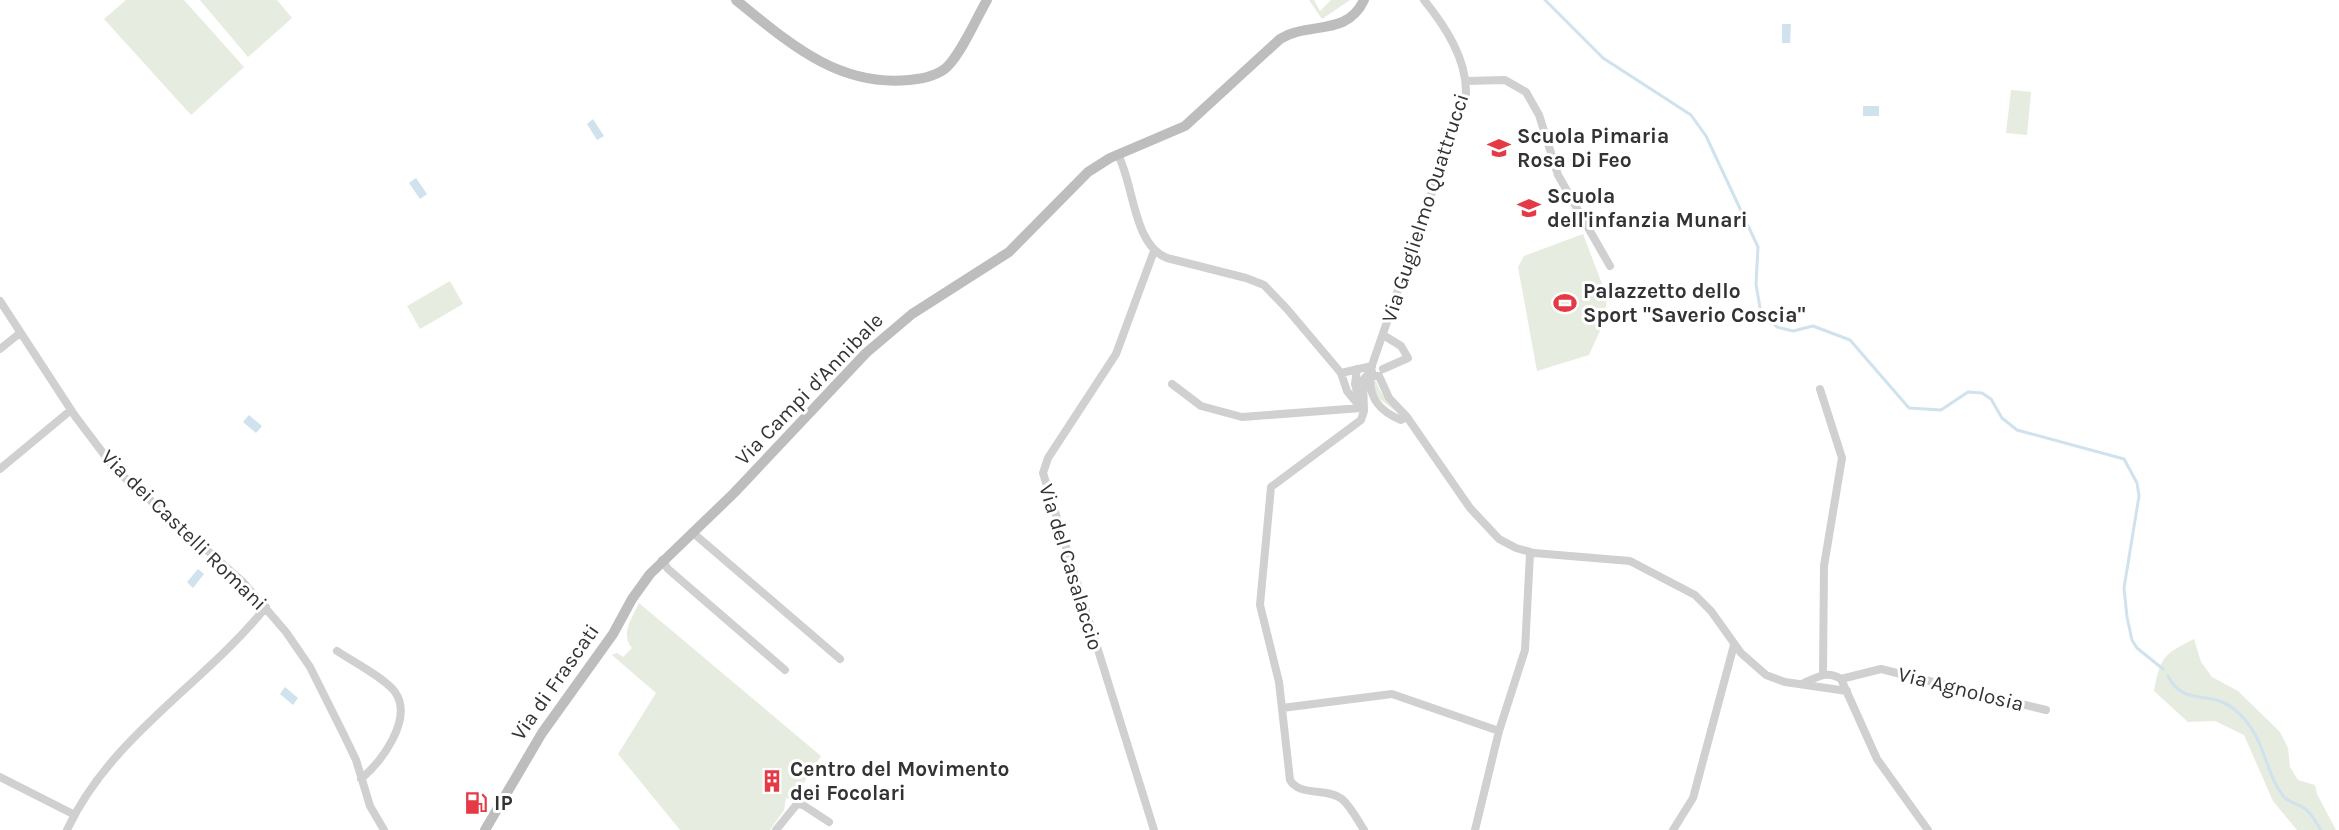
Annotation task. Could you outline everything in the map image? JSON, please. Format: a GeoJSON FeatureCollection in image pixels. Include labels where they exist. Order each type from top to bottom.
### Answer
{"type":"FeatureCollection","features":[{"type":"Feature","properties":{"kind":"main road"},"geometry":{"type":"LineString","coordinates":[[736,0],[795,48],[819,63],[849,74],[895,81],[930,76],[949,65],[987,0]]}},
{"type":"Feature","properties":{"kind":"main road","name":"Via Campi d'Annibale"},"geometry":{"type":"LineString","coordinates":[[692,532],[734,493],[885,335],[922,307],[1004,256],[1078,179],[1118,155],[1181,128],[1280,39],[1299,30],[1343,23],[1354,16],[1364,0]]}},
{"type":"Feature","properties":{"kind":"main road","name":"Via di Frascati"},"geometry":{"type":"LineString","coordinates":[[485,830],[542,733],[613,634],[637,590],[662,560],[692,532]]}},
{"type":"Feature","properties":{"kind":"street","name":"Via Guglielmo Quattrucci"},"geometry":{"type":"LineString","coordinates":[[1362,412],[1361,387],[1364,377],[1372,368],[1464,105],[1466,81],[1450,38],[1424,0]]}},
{"type":"Feature","properties":{"kind":"street","name":"Via Guglielmo Quattrucci"},"geometry":{"type":"LineString","coordinates":[[1466,81],[1505,80],[1526,92],[1539,115],[1558,176],[1610,266]]}},
{"type":"Feature","properties":{"kind":"street"},"geometry":{"type":"LineString","coordinates":[[1118,155],[1145,237],[1154,251],[1167,258],[1246,278],[1264,285],[1341,373],[1348,394],[1362,412]]}},
{"type":"Feature","properties":{"kind":"street","name":"Via del Casalaccio"},"geometry":{"type":"LineString","coordinates":[[1154,251],[1116,354],[1048,458],[1043,473],[1154,830]]}},
{"type":"Feature","properties":{"kind":"street","name":"Via dei Castelli Romani"},"geometry":{"type":"LineString","coordinates":[[0,301],[70,410],[120,475],[222,563],[266,607],[310,667],[347,742],[370,806],[384,830]]}},
{"type":"Feature","properties":{"kind":"street"},"geometry":{"type":"LineString","coordinates":[[0,349],[20,333]]}},
{"type":"Feature","properties":{"kind":"street","name":"Via Guglielmo Quattrucci"},"geometry":{"type":"LineString","coordinates":[[1381,372],[1408,358],[1401,346],[1383,335]]}},
{"type":"Feature","properties":{"kind":"street"},"geometry":{"type":"LineString","coordinates":[[1341,373],[1372,368],[1381,372],[1389,398],[1404,419],[1423,440],[1485,527],[1508,545],[1530,552],[1630,561],[1695,595],[1711,611],[1734,645],[1766,675],[1781,681],[1847,691]]}},
{"type":"Feature","properties":{"kind":"street"},"geometry":{"type":"LineString","coordinates":[[1372,368],[1370,383],[1377,406],[1404,419]]}},
{"type":"Feature","properties":{"kind":"street"},"geometry":{"type":"LineString","coordinates":[[1357,369],[1355,384],[1362,412],[1354,426],[1278,480],[1269,494],[1260,601],[1277,674],[1291,782],[1299,789],[1330,793],[1341,799],[1364,830]]}},
{"type":"Feature","properties":{"kind":"street"},"geometry":{"type":"LineString","coordinates":[[1172,384],[1201,406],[1242,417],[1362,412]]}},
{"type":"Feature","properties":{"kind":"street"},"geometry":{"type":"LineString","coordinates":[[1820,389],[1842,458],[1824,566],[1823,674]]}},
{"type":"Feature","properties":{"kind":"street"},"geometry":{"type":"LineString","coordinates":[[0,469],[70,410]]}},
{"type":"Feature","properties":{"kind":"street"},"geometry":{"type":"LineString","coordinates":[[692,532],[840,659]]}},
{"type":"Feature","properties":{"kind":"street"},"geometry":{"type":"LineString","coordinates":[[1474,830],[1499,731],[1525,646],[1530,552]]}},
{"type":"Feature","properties":{"kind":"street"},"geometry":{"type":"LineString","coordinates":[[662,560],[668,569],[785,670]]}},
{"type":"Feature","properties":{"kind":"street"},"geometry":{"type":"LineString","coordinates":[[67,830],[102,777],[139,733],[236,641],[266,607]]}},
{"type":"Feature","properties":{"kind":"street"},"geometry":{"type":"LineString","coordinates":[[1673,830],[1688,811],[1695,795],[1734,645]]}},
{"type":"Feature","properties":{"kind":"street"},"geometry":{"type":"LineString","coordinates":[[337,651],[392,689],[399,703],[393,738],[381,759],[361,778]]}},
{"type":"Feature","properties":{"kind":"street","name":"Via Agnolosia"},"geometry":{"type":"LineString","coordinates":[[1841,679],[1881,669],[2046,710]]}},
{"type":"Feature","properties":{"kind":"street"},"geometry":{"type":"LineString","coordinates":[[1804,683],[1823,674],[1832,673],[1841,679],[1877,759],[1928,830]]}},
{"type":"Feature","properties":{"kind":"street"},"geometry":{"type":"LineString","coordinates":[[1282,708],[1392,694],[1499,731]]}},
{"type":"Feature","properties":{"kind":"street"},"geometry":{"type":"LineString","coordinates":[[0,777],[75,815]]}},
{"type":"Feature","properties":{"kind":"street"},"geometry":{"type":"LineString","coordinates":[[776,830],[793,806],[798,803],[829,822]]}},
{"type":"Feature","properties":{"kind":"shaded area"},"geometry":{"type":"Polygon","coordinates":[[[126,0],[184,0],[244,67],[191,115],[104,19],[126,0]]]}},
{"type":"Feature","properties":{"kind":"shaded area"},"geometry":{"type":"Polygon","coordinates":[[[200,0],[277,0],[292,18],[248,57],[200,0]]]}},
{"type":"Feature","properties":{"kind":"shaded area"},"geometry":{"type":"Polygon","coordinates":[[[1309,0],[1314,0],[1320,11],[1331,0],[1350,0],[1322,19],[1309,0]]]}},
{"type":"Feature","properties":{"kind":"shaded area"},"geometry":{"type":"Polygon","coordinates":[[[2011,90],[2031,92],[2027,135],[2006,133],[2011,90]]]}},
{"type":"Feature","properties":{"kind":"shaded area","name":"Palazzetto dello Sport \"Saverio Coscia\""},"geometry":{"type":"Polygon","coordinates":[[[1583,234],[1607,297],[1604,322],[1589,355],[1537,371],[1518,267],[1524,256],[1583,234]]]}},
{"type":"Feature","properties":{"kind":"shaded area"},"geometry":{"type":"Polygon","coordinates":[[[450,281],[463,304],[420,329],[407,306],[450,281]]]}},
{"type":"Feature","properties":{"kind":"shaded area"},"geometry":{"type":"Polygon","coordinates":[[[1373,380],[1376,381],[1387,400],[1403,417],[1373,394],[1373,380]]]}},
{"type":"Feature","properties":{"kind":"shaded area"},"geometry":{"type":"Polygon","coordinates":[[[639,603],[821,756],[793,800],[786,798],[784,810],[770,830],[680,830],[618,754],[656,693],[612,655],[617,653],[623,657],[632,648],[627,632],[639,603]]]}},
{"type":"Feature","properties":{"kind":"shaded area"},"geometry":{"type":"Polygon","coordinates":[[[2194,639],[2201,662],[2212,677],[2238,691],[2280,732],[2288,748],[2290,767],[2298,780],[2315,785],[2317,794],[2336,830],[2297,830],[2273,801],[2244,735],[2215,721],[2188,722],[2154,691],[2159,670],[2165,658],[2194,639]]]}},
{"type":"Feature","properties":{"kind":"water"},"geometry":{"type":"Polygon","coordinates":[[[1782,24],[1791,24],[1790,43],[1782,43],[1782,24]]]}},
{"type":"Feature","properties":{"kind":"water"},"geometry":{"type":"Polygon","coordinates":[[[1863,106],[1879,106],[1879,116],[1863,116],[1863,106]]]}},
{"type":"Feature","properties":{"kind":"water"},"geometry":{"type":"Polygon","coordinates":[[[593,119],[604,136],[597,140],[587,124],[593,119]]]}},
{"type":"Feature","properties":{"kind":"water"},"geometry":{"type":"Polygon","coordinates":[[[416,178],[427,194],[420,199],[409,183],[416,178]]]}},
{"type":"Feature","properties":{"kind":"water"},"geometry":{"type":"Polygon","coordinates":[[[249,415],[262,426],[256,433],[243,422],[249,415]]]}},
{"type":"Feature","properties":{"kind":"water"},"geometry":{"type":"Polygon","coordinates":[[[198,569],[204,574],[193,588],[187,582],[198,569]]]}},
{"type":"Feature","properties":{"kind":"water"},"geometry":{"type":"Polygon","coordinates":[[[285,687],[298,698],[293,705],[280,694],[285,687]]]}},
{"type":"Feature","properties":{"kind":"waterway"},"geometry":{"type":"LineString","coordinates":[[1545,0],[1603,58],[1691,115],[1706,136],[1758,247],[1756,284],[1760,308],[1777,327],[1793,331],[1813,326],[1850,340],[1909,408],[1941,410],[1968,392],[1982,393],[1991,399],[2002,418],[2017,430],[2124,459],[2137,483],[2139,496],[2124,588],[2127,617],[2132,640],[2137,648],[2163,669]]}},
{"type":"Feature","properties":{"kind":"waterway"},"geometry":{"type":"LineString","coordinates":[[2168,676],[2181,691],[2225,703],[2245,719],[2259,742],[2277,787],[2289,801],[2307,810],[2321,830]]}},
{"type":"Feature","properties":{"kind":"place","name":"Scuola Pimaria Rosa Di Feo"},"geometry":{"type":"Point","coordinates":[1499,148]}},
{"type":"Feature","properties":{"kind":"place","name":"Scuola dell'infanzia Munari"},"geometry":{"type":"Point","coordinates":[1529,208]}},
{"type":"Feature","properties":{"kind":"place","name":"Palazzetto dello Sport \"Saverio Coscia\""},"geometry":{"type":"Point","coordinates":[1565,303]}},
{"type":"Feature","properties":{"kind":"place","name":"Centro del Movimento dei Focolari"},"geometry":{"type":"Point","coordinates":[772,781]}},
{"type":"Feature","properties":{"kind":"place","name":"IP"},"geometry":{"type":"Point","coordinates":[476,803]}}]}
